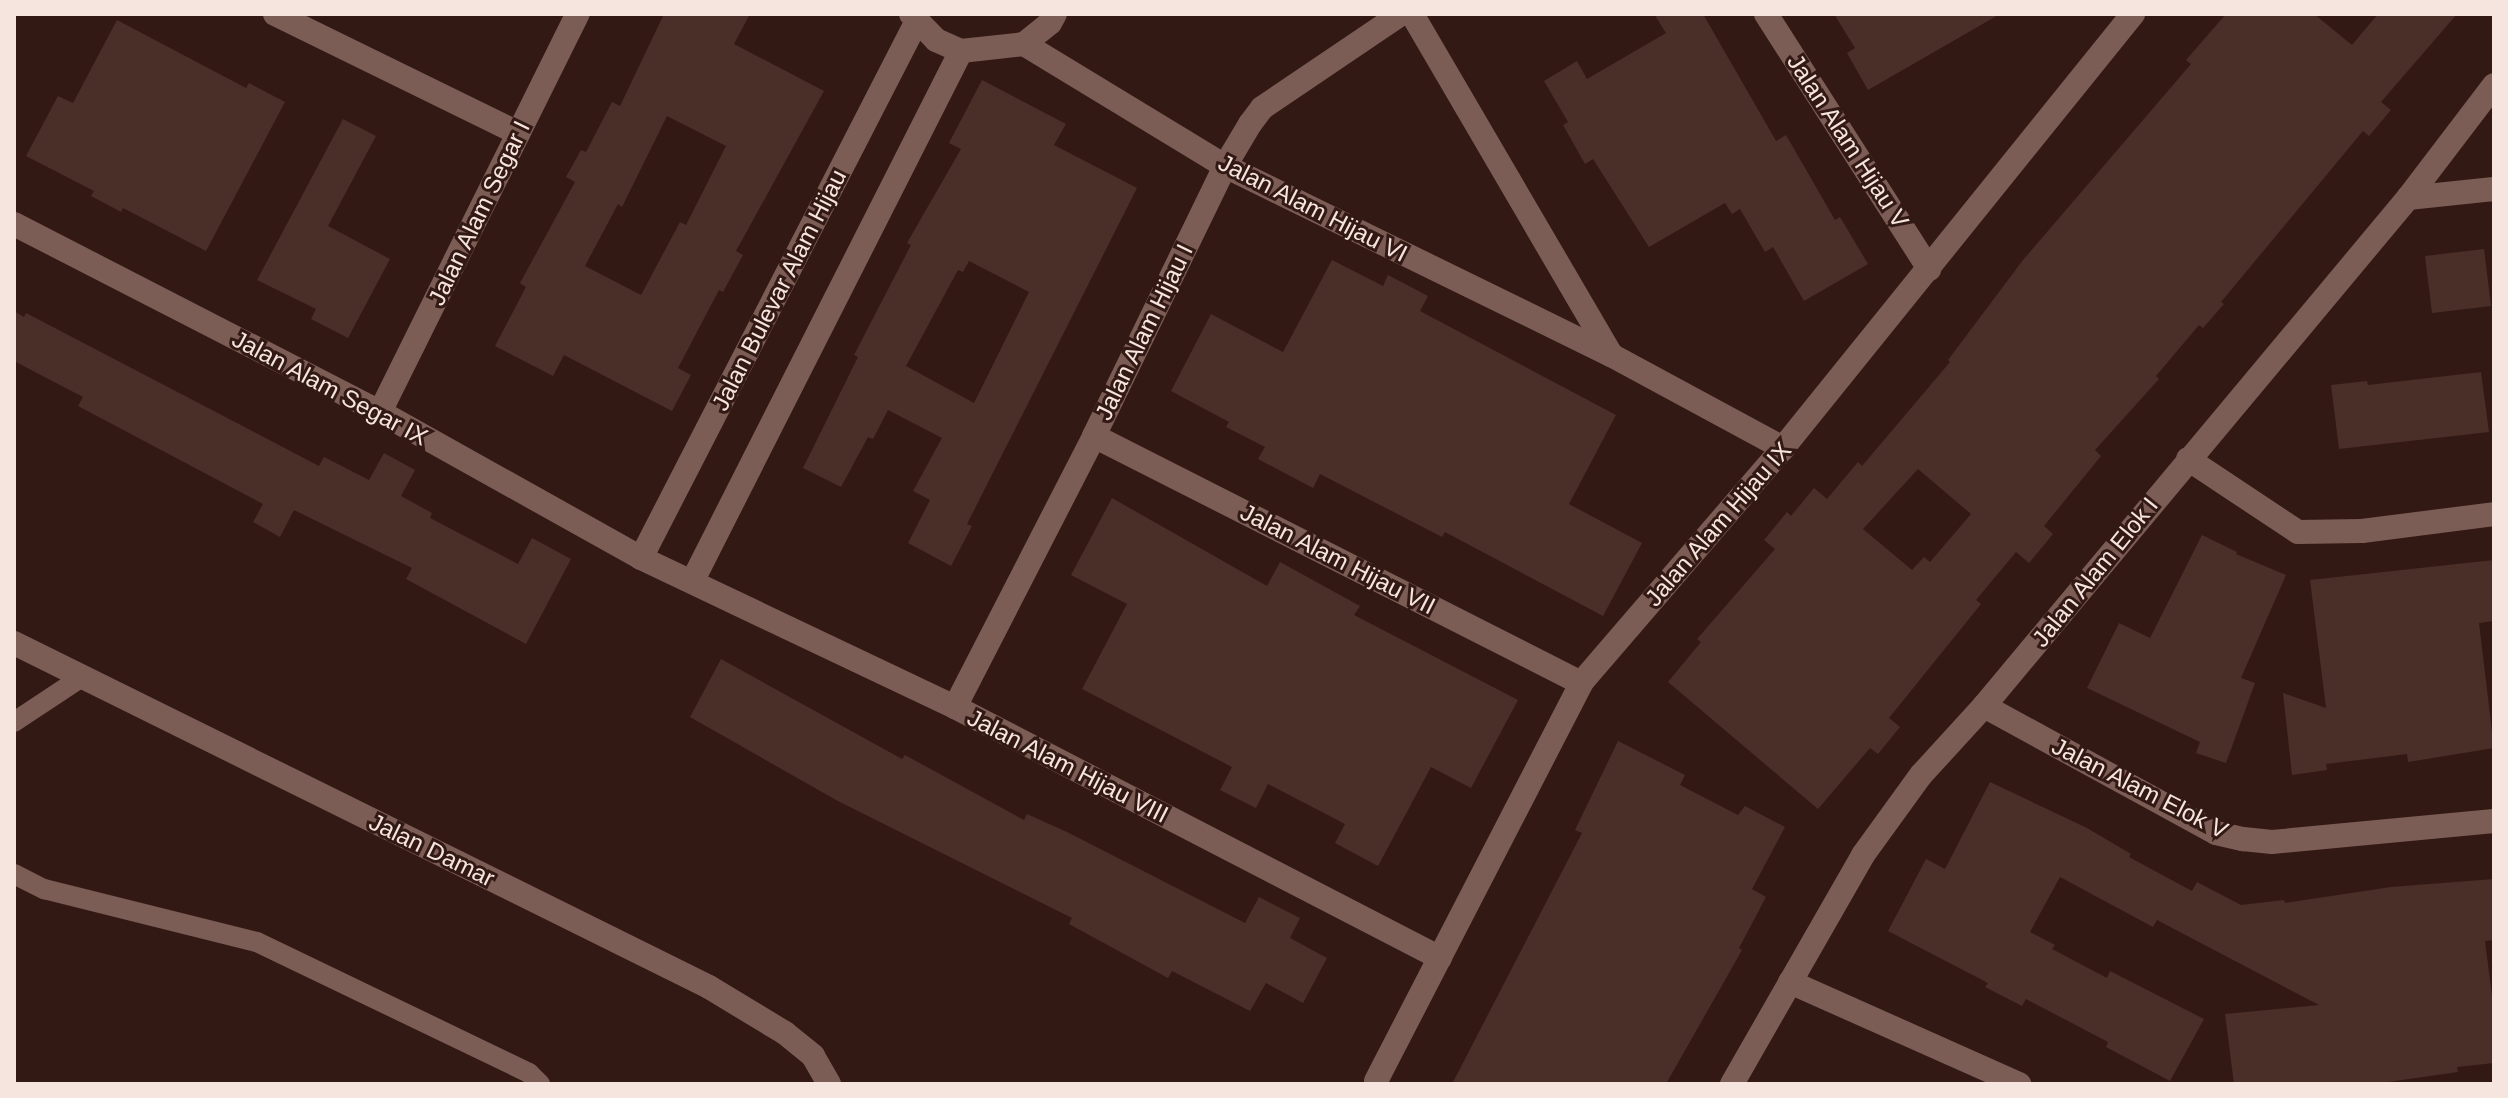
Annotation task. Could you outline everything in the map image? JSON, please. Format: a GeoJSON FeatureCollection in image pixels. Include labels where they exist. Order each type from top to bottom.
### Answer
{"type":"FeatureCollection","features":[{"type":"Feature","properties":{"kind":"street"},"geometry":{"type":"LineString","coordinates":[[275,14],[518,133]]}},
{"type":"Feature","properties":{"kind":"street","name":"Jalan Alam Segar I"},"geometry":{"type":"LineString","coordinates":[[380,412],[578,14]]}},
{"type":"Feature","properties":{"kind":"street"},"geometry":{"type":"LineString","coordinates":[[914,18],[936,40],[961,51],[1024,44],[1050,23],[1055,14]]}},
{"type":"Feature","properties":{"kind":"street","name":"Jalan Alam Hijau I"},"geometry":{"type":"LineString","coordinates":[[955,707],[1094,436],[1225,166],[1262,108],[1401,14]]}},
{"type":"Feature","properties":{"kind":"street"},"geometry":{"type":"LineString","coordinates":[[1412,14],[1611,355]]}},
{"type":"Feature","properties":{"kind":"street","name":"Jalan Alam Hijau V"},"geometry":{"type":"LineString","coordinates":[[1766,14],[1929,269]]}},
{"type":"Feature","properties":{"kind":"street","name":"Jalan Alam Hijau IX"},"geometry":{"type":"LineString","coordinates":[[1376,1081],[1581,683],[1783,448],[2133,14]]}},
{"type":"Feature","properties":{"kind":"street","name":"Jalan Bulevar Alam Hijau"},"geometry":{"type":"LineString","coordinates":[[641,558],[914,18]]}},
{"type":"Feature","properties":{"kind":"street","name":"Jalan Alam Hijau VI"},"geometry":{"type":"LineString","coordinates":[[1024,44],[1225,166],[1611,355],[1783,448]]}},
{"type":"Feature","properties":{"kind":"street"},"geometry":{"type":"LineString","coordinates":[[693,580],[961,51]]}},
{"type":"Feature","properties":{"kind":"street","name":"Jalan Alam Elok I"},"geometry":{"type":"LineString","coordinates":[[1732,1084],[1863,855],[1921,775],[1984,706],[2408,198],[2494,85]]}},
{"type":"Feature","properties":{"kind":"street"},"geometry":{"type":"LineString","coordinates":[[2408,198],[2494,189]]}},
{"type":"Feature","properties":{"kind":"street","name":"Jalan Alam Segar IX"},"geometry":{"type":"LineString","coordinates":[[14,224],[380,412],[641,558],[693,580]]}},
{"type":"Feature","properties":{"kind":"street","name":"Jalan Alam Hijau VII"},"geometry":{"type":"LineString","coordinates":[[1094,436],[1581,683]]}},
{"type":"Feature","properties":{"kind":"street"},"geometry":{"type":"LineString","coordinates":[[2188,459],[2298,532],[2362,531],[2494,514]]}},
{"type":"Feature","properties":{"kind":"street","name":"Jalan Alam Hijau VIII"},"geometry":{"type":"LineString","coordinates":[[693,580],[955,707],[1440,958]]}},
{"type":"Feature","properties":{"kind":"street","name":"Jalan Damar"},"geometry":{"type":"LineString","coordinates":[[14,643],[709,987],[785,1033],[813,1056],[829,1084]]}},
{"type":"Feature","properties":{"kind":"street","name":"Jalan Alam Elok V"},"geometry":{"type":"LineString","coordinates":[[1984,706],[2216,833],[2272,842],[2494,821]]}},
{"type":"Feature","properties":{"kind":"street"},"geometry":{"type":"LineString","coordinates":[[1790,982],[2019,1084]]}},
{"type":"Feature","properties":{"kind":"lane"},"geometry":{"type":"LineString","coordinates":[[14,722],[82,677]]}},
{"type":"Feature","properties":{"kind":"lane"},"geometry":{"type":"LineString","coordinates":[[14,874],[44,889],[257,942],[529,1073],[540,1084]]}},
{"type":"Feature","properties":{"kind":"building"},"geometry":{"type":"Polygon","coordinates":[[[664,14],[750,14],[734,44],[824,91],[736,251],[743,255],[723,292],[719,290],[678,368],[691,375],[672,411],[564,355],[553,376],[495,346],[526,287],[520,283],[575,182],[566,177],[581,150],[586,152],[612,102],[620,106],[664,14]],[[667,116],[622,207],[618,204],[585,266],[641,295],[680,222],[686,225],[726,146],[667,116]]]}},
{"type":"Feature","properties":{"kind":"building"},"geometry":{"type":"Polygon","coordinates":[[[1654,14],[1703,14],[1776,141],[1786,135],[1835,220],[1840,217],[1868,264],[1804,301],[1773,247],[1765,252],[1740,209],[1732,214],[1725,203],[1649,247],[1593,159],[1585,164],[1563,125],[1568,122],[1544,81],[1577,61],[1587,79],[1666,33],[1654,14]]]}},
{"type":"Feature","properties":{"kind":"building"},"geometry":{"type":"Polygon","coordinates":[[[1834,14],[2000,14],[1868,90],[1847,53],[1855,48],[1834,14]]]}},
{"type":"Feature","properties":{"kind":"building"},"geometry":{"type":"Polygon","coordinates":[[[2226,14],[2314,14],[2352,45],[2378,14],[2457,14],[2381,102],[2391,110],[2369,136],[2363,131],[2221,302],[2224,304],[2203,328],[2199,325],[2156,376],[2159,379],[2095,450],[2101,456],[2044,526],[2053,534],[2029,563],[2016,552],[1976,600],[1981,604],[1889,718],[1900,727],[1878,754],[1870,748],[1818,809],[1668,682],[1701,642],[1697,639],[1775,549],[1764,540],[1787,512],[1791,516],[1814,488],[1827,499],[1858,462],[1862,466],[1950,362],[1948,360],[2023,260],[2191,64],[2186,60],[2226,14]],[[1918,469],[1863,529],[1912,570],[1924,557],[1930,562],[1971,514],[1918,469]]]}},
{"type":"Feature","properties":{"kind":"building"},"geometry":{"type":"Polygon","coordinates":[[[117,20],[246,88],[249,83],[285,102],[206,251],[123,208],[121,212],[91,196],[94,191],[26,156],[58,96],[73,103],[117,20]]]}},
{"type":"Feature","properties":{"kind":"building"},"geometry":{"type":"Polygon","coordinates":[[[982,80],[1066,124],[1054,145],[1137,188],[967,524],[972,526],[951,566],[908,543],[930,500],[913,491],[942,438],[888,410],[873,439],[868,437],[841,487],[803,468],[858,357],[854,355],[911,245],[907,243],[961,149],[949,143],[982,80]],[[969,261],[963,272],[958,270],[906,366],[974,403],[1029,292],[969,261]]]}},
{"type":"Feature","properties":{"kind":"building"},"geometry":{"type":"Polygon","coordinates":[[[343,119],[376,136],[328,226],[390,259],[348,338],[311,319],[316,309],[257,280],[343,119]]]}},
{"type":"Feature","properties":{"kind":"building"},"geometry":{"type":"Polygon","coordinates":[[[2484,249],[2491,306],[2432,313],[2425,256],[2484,249]]]}},
{"type":"Feature","properties":{"kind":"building"},"geometry":{"type":"Polygon","coordinates":[[[1332,260],[1383,286],[1388,275],[1428,296],[1420,311],[1616,415],[1569,504],[1642,543],[1603,616],[1445,532],[1442,537],[1320,474],[1313,488],[1258,459],[1265,447],[1226,427],[1229,422],[1171,391],[1211,314],[1283,352],[1332,260]]]}},
{"type":"Feature","properties":{"kind":"building"},"geometry":{"type":"Polygon","coordinates":[[[14,311],[24,317],[26,313],[319,466],[324,457],[369,480],[384,453],[415,470],[401,496],[432,513],[430,518],[518,564],[532,538],[571,559],[526,644],[406,579],[412,568],[294,510],[280,537],[253,522],[263,504],[78,406],[83,397],[14,361],[14,311]]]}},
{"type":"Feature","properties":{"kind":"building"},"geometry":{"type":"Polygon","coordinates":[[[2481,372],[2489,432],[2339,449],[2331,385],[2367,381],[2368,385],[2481,372]]]}},
{"type":"Feature","properties":{"kind":"building"},"geometry":{"type":"Polygon","coordinates":[[[1112,498],[1267,586],[1280,562],[1360,606],[1354,615],[1518,700],[1471,788],[1431,767],[1378,866],[1335,843],[1345,824],[1268,784],[1256,808],[1220,790],[1232,767],[1082,689],[1127,604],[1071,575],[1112,498]]]}},
{"type":"Feature","properties":{"kind":"building"},"geometry":{"type":"Polygon","coordinates":[[[2202,535],[2236,554],[2286,575],[2241,678],[2255,683],[2226,763],[2196,753],[2200,742],[2087,688],[2119,623],[2150,638],[2202,535]]]}},
{"type":"Feature","properties":{"kind":"building"},"geometry":{"type":"Polygon","coordinates":[[[2494,560],[2494,621],[2479,623],[2494,748],[2408,762],[2407,754],[2326,764],[2327,770],[2292,775],[2283,693],[2326,708],[2310,580],[2494,560]]]}},
{"type":"Feature","properties":{"kind":"building"},"geometry":{"type":"Polygon","coordinates":[[[721,659],[902,759],[905,755],[1024,820],[1027,814],[1067,832],[1245,923],[1259,897],[1300,918],[1290,938],[1327,958],[1303,1003],[1266,983],[1250,1011],[1172,971],[1168,978],[1069,924],[1072,918],[836,800],[690,717],[721,659]]]}},
{"type":"Feature","properties":{"kind":"building"},"geometry":{"type":"Polygon","coordinates":[[[1618,741],[1685,775],[1680,785],[1738,815],[1745,806],[1785,827],[1752,889],[1766,897],[1739,948],[1742,950],[1666,1084],[1452,1084],[1582,833],[1575,830],[1618,741]]]}},
{"type":"Feature","properties":{"kind":"building"},"geometry":{"type":"Polygon","coordinates":[[[1990,782],[2087,828],[2131,854],[2129,857],[2192,891],[2197,882],[2241,905],[2284,900],[2285,903],[2391,887],[2494,879],[2494,940],[2485,941],[2494,1012],[2494,1063],[2457,1067],[2458,1072],[2374,1084],[2234,1084],[2225,1014],[2319,1005],[2157,920],[2153,927],[2060,877],[2030,932],[2055,945],[2052,949],[2107,978],[2110,971],[2204,1019],[2170,1081],[2106,1047],[2108,1042],[2026,999],[2022,1006],[1985,987],[1988,983],[1888,931],[1926,859],[1945,869],[1990,782]]]}}]}
